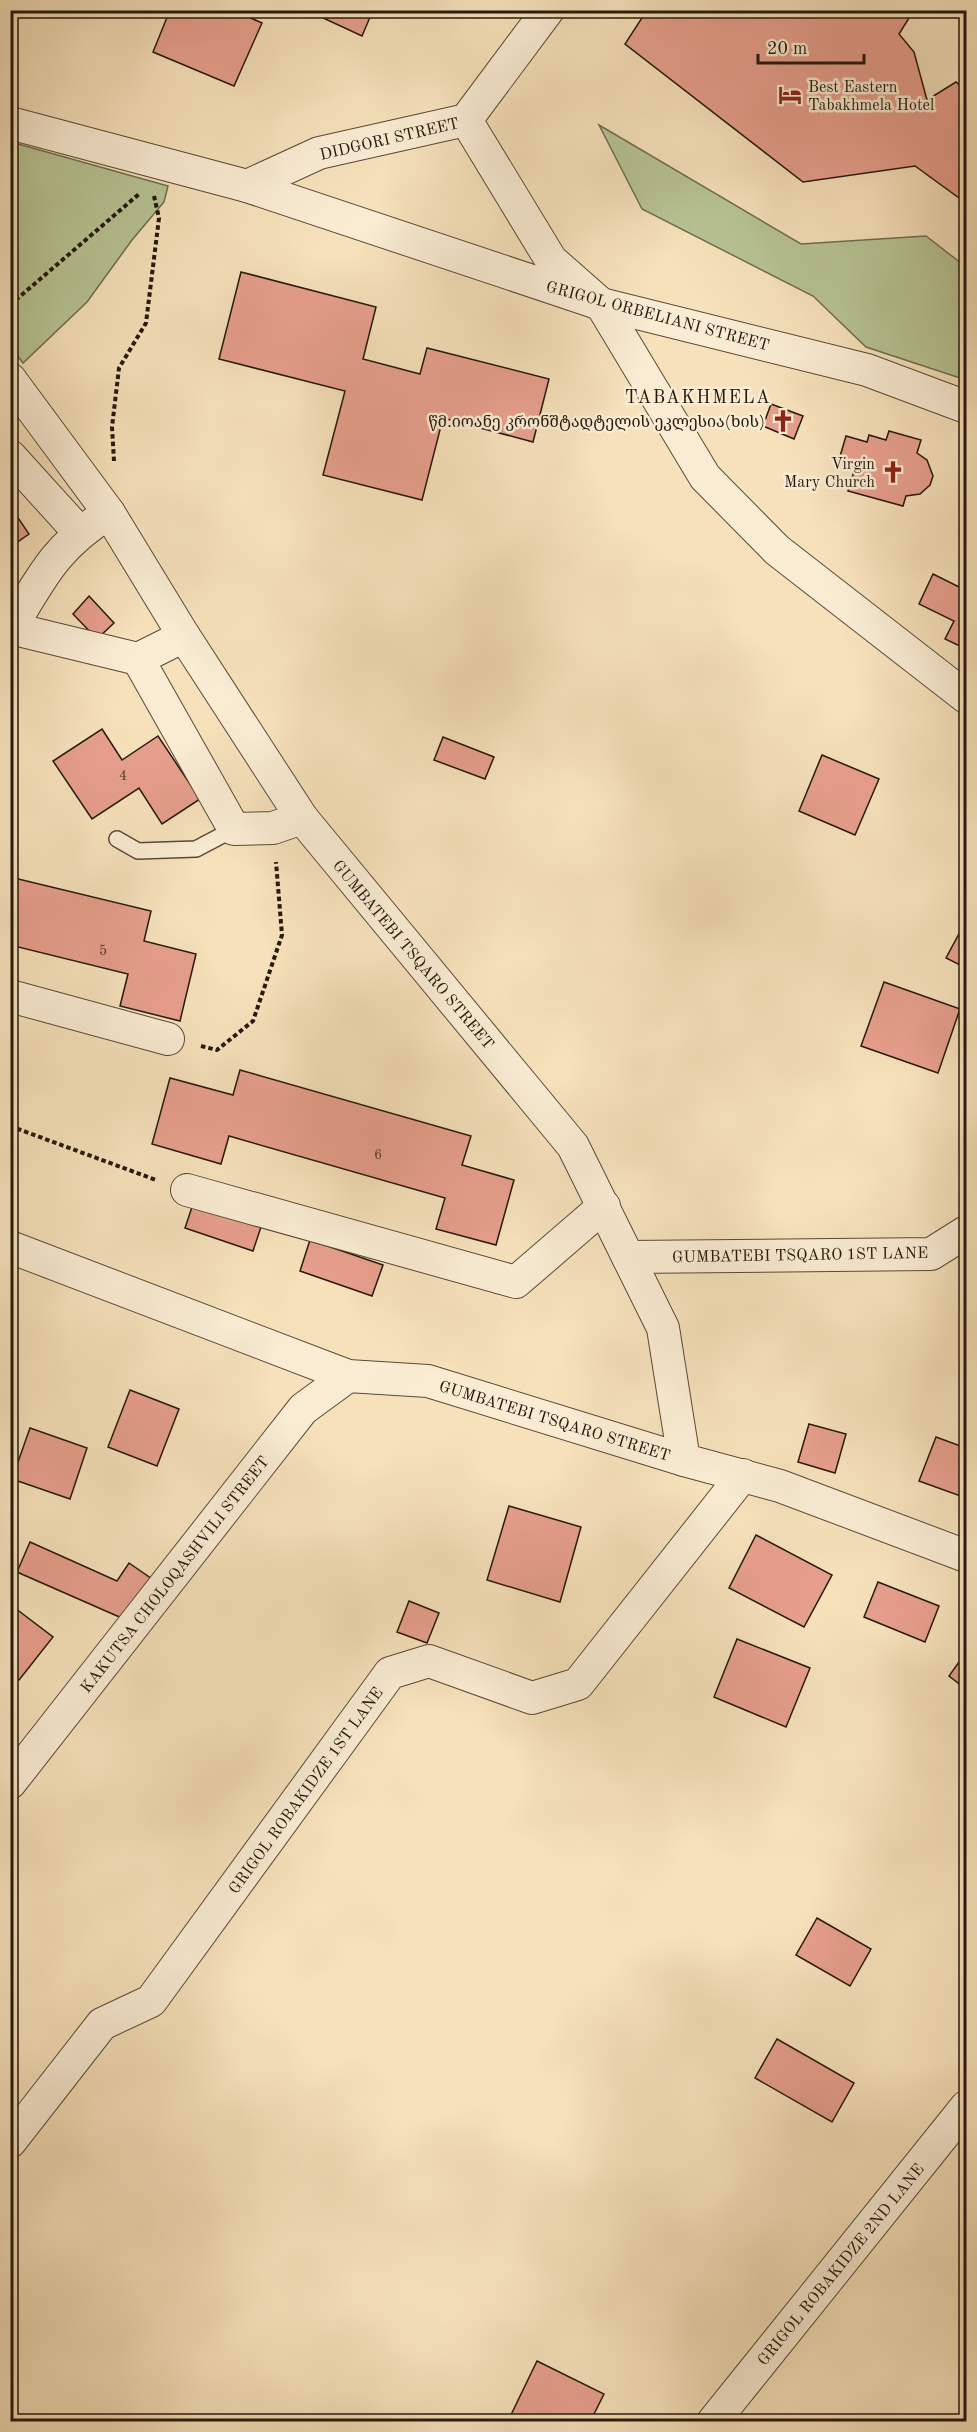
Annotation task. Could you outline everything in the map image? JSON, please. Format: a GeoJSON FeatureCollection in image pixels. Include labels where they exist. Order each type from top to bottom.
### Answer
{"type":"FeatureCollection","features":[{"type":"Feature","properties":{"kind":"street","name":"DIDGORI STREET"},"geometry":{"type":"LineString","coordinates":[[247,186],[319,153],[466,120],[548,10]]}},
{"type":"Feature","properties":{"kind":"street"},"geometry":{"type":"LineString","coordinates":[[466,120],[551,260],[601,304],[705,477],[777,550],[966,697]]}},
{"type":"Feature","properties":{"kind":"street"},"geometry":{"type":"LineString","coordinates":[[10,123],[162,175],[247,186]]}},
{"type":"Feature","properties":{"kind":"street","name":"GRIGOL ORBELIANI STREET"},"geometry":{"type":"LineString","coordinates":[[247,186],[601,304],[867,370],[966,406]]}},
{"type":"Feature","properties":{"kind":"street","name":"GUMBATEBI TSQARO STREET"},"geometry":{"type":"LineString","coordinates":[[10,379],[104,506],[184,636],[302,818],[573,1146],[663,1329],[684,1460],[428,1381],[348,1376],[10,1248]]}},
{"type":"Feature","properties":{"kind":"street"},"geometry":{"type":"LineString","coordinates":[[45,426],[10,456],[79,532]]}},
{"type":"Feature","properties":{"kind":"street"},"geometry":{"type":"LineString","coordinates":[[104,506],[48,566],[11,628],[138,659],[184,636]]}},
{"type":"Feature","properties":{"kind":"street"},"geometry":{"type":"LineString","coordinates":[[138,659],[234,829],[273,828],[302,818]]}},
{"type":"Feature","properties":{"kind":"street"},"geometry":{"type":"LineString","coordinates":[[10,996],[168,1039]]}},
{"type":"Feature","properties":{"kind":"street"},"geometry":{"type":"LineString","coordinates":[[187,1190],[516,1281],[604,1206]]}},
{"type":"Feature","properties":{"kind":"street","name":"GUMBATEBI TSQARO 1ST LANE"},"geometry":{"type":"LineString","coordinates":[[628,1257],[931,1254],[966,1232]]}},
{"type":"Feature","properties":{"kind":"street","name":"KAKUTSA CHOLOQASHVILI STREET"},"geometry":{"type":"LineString","coordinates":[[10,1783],[303,1409],[348,1376]]}},
{"type":"Feature","properties":{"kind":"street"},"geometry":{"type":"LineString","coordinates":[[684,1460],[743,1475],[966,1556]]}},
{"type":"Feature","properties":{"kind":"street","name":"GRIGOL ROBAKIDZE 1ST LANE"},"geometry":{"type":"LineString","coordinates":[[10,2142],[102,2024],[151,2001],[390,1673],[429,1661],[532,1698],[578,1684],[743,1475]]}},
{"type":"Feature","properties":{"kind":"street","name":"GRIGOL ROBAKIDZE 2ND LANE"},"geometry":{"type":"LineString","coordinates":[[713,2421],[966,2107]]}},
{"type":"Feature","properties":{"kind":"lane"},"geometry":{"type":"LineString","coordinates":[[117,839],[138,850],[196,849],[234,829]]}},
{"type":"Feature","properties":{"kind":"path"},"geometry":{"type":"LineString","coordinates":[[10,305],[162,175]]}},
{"type":"Feature","properties":{"kind":"path"},"geometry":{"type":"LineString","coordinates":[[104,506],[115,480],[112,427],[119,368],[146,323],[162,175]]}},
{"type":"Feature","properties":{"kind":"path"},"geometry":{"type":"LineString","coordinates":[[168,1039],[217,1050],[253,1021],[282,935],[273,828]]}},
{"type":"Feature","properties":{"kind":"path"},"geometry":{"type":"LineString","coordinates":[[10,1126],[120,1169],[187,1190]]}},
{"type":"Feature","properties":{"kind":"green space"},"geometry":{"type":"Polygon","coordinates":[[[599,125],[801,244],[926,236],[966,267],[966,380],[866,347],[813,296],[642,209],[599,125]]]}},
{"type":"Feature","properties":{"kind":"green space"},"geometry":{"type":"Polygon","coordinates":[[[11,142],[168,186],[164,202],[132,240],[87,302],[23,363],[11,347],[11,142]]]}},
{"type":"Feature","properties":{"kind":"building"},"geometry":{"type":"Polygon","coordinates":[[[170,10],[233,10],[262,23],[234,86],[153,52],[170,10]]]}},
{"type":"Feature","properties":{"kind":"building"},"geometry":{"type":"Polygon","coordinates":[[[306,10],[373,10],[362,36],[306,10]]]}},
{"type":"Feature","properties":{"kind":"building"},"geometry":{"type":"Polygon","coordinates":[[[647,10],[914,10],[899,34],[914,52],[927,100],[956,82],[966,91],[966,203],[915,166],[803,182],[625,44],[647,10]]]}},
{"type":"Feature","properties":{"kind":"building"},"geometry":{"type":"Polygon","coordinates":[[[241,272],[376,307],[363,359],[420,374],[427,348],[549,379],[533,442],[443,418],[422,500],[323,475],[345,391],[219,359],[241,272]]]}},
{"type":"Feature","properties":{"kind":"building","name":"წმ.იოანე კრონშტადტელის ეკლესია(ხის)"},"geometry":{"type":"Polygon","coordinates":[[[771,404],[803,416],[794,439],[763,426],[771,404]]]}},
{"type":"Feature","properties":{"kind":"building","name":"Virgin Mary Church"},"geometry":{"type":"Polygon","coordinates":[[[889,431],[921,440],[917,453],[927,460],[933,476],[930,485],[920,494],[906,496],[903,506],[848,491],[855,468],[838,463],[846,436],[867,442],[869,435],[886,440],[889,431]]]}},
{"type":"Feature","properties":{"kind":"building"},"geometry":{"type":"Polygon","coordinates":[[[10,506],[29,534],[10,547],[10,506]]]}},
{"type":"Feature","properties":{"kind":"building"},"geometry":{"type":"Polygon","coordinates":[[[933,574],[961,588],[966,581],[966,649],[945,639],[954,621],[919,604],[933,574]]]}},
{"type":"Feature","properties":{"kind":"building"},"geometry":{"type":"Polygon","coordinates":[[[89,596],[114,623],[97,639],[73,614],[89,596]]]}},
{"type":"Feature","properties":{"kind":"building"},"geometry":{"type":"Polygon","coordinates":[[[102,729],[122,760],[158,736],[200,799],[162,824],[139,788],[92,819],[53,761],[102,729]]]}},
{"type":"Feature","properties":{"kind":"building"},"geometry":{"type":"Polygon","coordinates":[[[443,737],[494,757],[485,779],[434,760],[443,737]]]}},
{"type":"Feature","properties":{"kind":"building"},"geometry":{"type":"Polygon","coordinates":[[[822,755],[879,779],[855,835],[799,811],[822,755]]]}},
{"type":"Feature","properties":{"kind":"building"},"geometry":{"type":"Polygon","coordinates":[[[10,877],[151,911],[144,941],[196,954],[180,1021],[120,1006],[128,974],[10,945],[10,877]]]}},
{"type":"Feature","properties":{"kind":"building"},"geometry":{"type":"Polygon","coordinates":[[[961,930],[966,933],[966,968],[946,958],[961,930]]]}},
{"type":"Feature","properties":{"kind":"building"},"geometry":{"type":"Polygon","coordinates":[[[884,982],[960,1009],[938,1073],[861,1046],[884,982]]]}},
{"type":"Feature","properties":{"kind":"building"},"geometry":{"type":"Polygon","coordinates":[[[240,1070],[471,1136],[462,1165],[514,1180],[496,1245],[436,1229],[445,1198],[229,1136],[221,1164],[152,1144],[170,1078],[233,1095],[240,1070]]]}},
{"type":"Feature","properties":{"kind":"building"},"geometry":{"type":"Polygon","coordinates":[[[195,1198],[263,1221],[253,1251],[185,1228],[195,1198]]]}},
{"type":"Feature","properties":{"kind":"building"},"geometry":{"type":"Polygon","coordinates":[[[310,1240],[383,1265],[372,1296],[300,1271],[310,1240]]]}},
{"type":"Feature","properties":{"kind":"building"},"geometry":{"type":"Polygon","coordinates":[[[130,1390],[179,1409],[157,1466],[108,1447],[130,1390]]]}},
{"type":"Feature","properties":{"kind":"building"},"geometry":{"type":"Polygon","coordinates":[[[809,1424],[846,1434],[835,1473],[798,1462],[809,1424]]]}},
{"type":"Feature","properties":{"kind":"building"},"geometry":{"type":"Polygon","coordinates":[[[30,1428],[87,1448],[70,1499],[12,1479],[30,1428]]]}},
{"type":"Feature","properties":{"kind":"building"},"geometry":{"type":"Polygon","coordinates":[[[936,1437],[966,1448],[966,1498],[919,1481],[936,1437]]]}},
{"type":"Feature","properties":{"kind":"building"},"geometry":{"type":"Polygon","coordinates":[[[509,1506],[581,1527],[560,1602],[487,1580],[509,1506]]]}},
{"type":"Feature","properties":{"kind":"building"},"geometry":{"type":"Polygon","coordinates":[[[756,1535],[832,1575],[804,1627],[729,1588],[756,1535]]]}},
{"type":"Feature","properties":{"kind":"building"},"geometry":{"type":"Polygon","coordinates":[[[30,1542],[117,1581],[129,1563],[152,1579],[124,1619],[17,1572],[30,1542]]]}},
{"type":"Feature","properties":{"kind":"building"},"geometry":{"type":"Polygon","coordinates":[[[878,1582],[939,1606],[925,1642],[864,1617],[878,1582]]]}},
{"type":"Feature","properties":{"kind":"building"},"geometry":{"type":"Polygon","coordinates":[[[409,1601],[439,1613],[427,1643],[397,1632],[409,1601]]]}},
{"type":"Feature","properties":{"kind":"building"},"geometry":{"type":"Polygon","coordinates":[[[15,1608],[53,1637],[19,1680],[10,1674],[10,1613],[15,1608]]]}},
{"type":"Feature","properties":{"kind":"building"},"geometry":{"type":"Polygon","coordinates":[[[737,1639],[810,1668],[786,1727],[714,1697],[737,1639]]]}},
{"type":"Feature","properties":{"kind":"building"},"geometry":{"type":"Polygon","coordinates":[[[966,1652],[966,1689],[949,1676],[966,1652]]]}},
{"type":"Feature","properties":{"kind":"building"},"geometry":{"type":"Polygon","coordinates":[[[817,1918],[871,1949],[850,1986],[796,1955],[817,1918]]]}},
{"type":"Feature","properties":{"kind":"building"},"geometry":{"type":"Polygon","coordinates":[[[777,2039],[854,2083],[832,2122],[755,2078],[777,2039]]]}},
{"type":"Feature","properties":{"kind":"building"},"geometry":{"type":"Polygon","coordinates":[[[537,2361],[604,2394],[590,2422],[515,2422],[509,2419],[537,2361]]]}},
{"type":"Feature","properties":{"kind":"place","name":"Best Eastern Tabakhmela Hotel"},"geometry":{"type":"Point","coordinates":[790,95]}},
{"type":"Feature","properties":{"kind":"place","name":"წმ.იოანე კრონშტადტელის ეკლესია(ხის)"},"geometry":{"type":"Point","coordinates":[783,421]}},
{"type":"Feature","properties":{"kind":"place","name":"Virgin Mary Church"},"geometry":{"type":"Point","coordinates":[893,472]}},
{"type":"Feature","properties":{"kind":"district","name":"TABAKHMELA"},"geometry":{"type":"Point","coordinates":[698,397]}}]}
